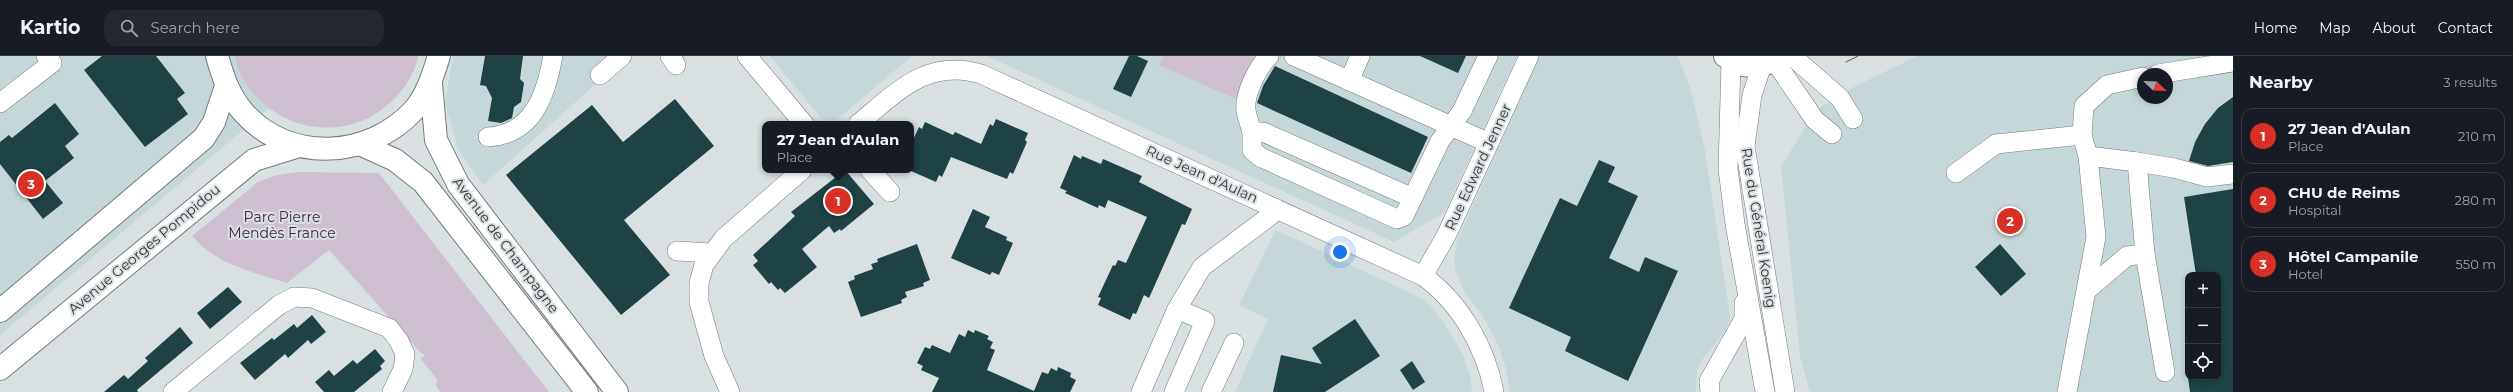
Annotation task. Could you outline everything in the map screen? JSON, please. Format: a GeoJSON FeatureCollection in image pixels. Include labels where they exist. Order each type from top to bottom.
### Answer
{"type":"FeatureCollection","features":[{"type":"Feature","properties":{"kind":"main road"},"geometry":{"type":"LineString","coordinates":[[217,56],[226,86],[244,113],[269,134],[299,146],[331,150],[362,145],[391,131],[414,110],[431,83],[439,56]]}},
{"type":"Feature","properties":{"kind":"main road"},"geometry":{"type":"LineString","coordinates":[[1728,59],[1746,66],[1777,59]]}},
{"type":"Feature","properties":{"kind":"main road","name":"Avenue de Champagne"},"geometry":{"type":"LineString","coordinates":[[431,83],[436,140],[458,184],[617,392]]}},
{"type":"Feature","properties":{"kind":"main road"},"geometry":{"type":"LineString","coordinates":[[0,311],[204,138],[214,122],[226,86]]}},
{"type":"Feature","properties":{"kind":"main road","name":"Avenue de Champagne"},"geometry":{"type":"LineString","coordinates":[[362,145],[395,160],[423,182],[587,392]]}},
{"type":"Feature","properties":{"kind":"main road","name":"Avenue Georges Pompidou"},"geometry":{"type":"LineString","coordinates":[[0,369],[254,160],[299,146]]}},
{"type":"Feature","properties":{"kind":"street"},"geometry":{"type":"LineString","coordinates":[[488,137],[502,136],[525,121],[541,103],[548,87],[553,56]]}},
{"type":"Feature","properties":{"kind":"street"},"geometry":{"type":"LineString","coordinates":[[747,56],[801,121]]}},
{"type":"Feature","properties":{"kind":"street"},"geometry":{"type":"LineString","coordinates":[[1269,56],[1263,62],[1246,99],[1246,111],[1252,132],[1252,150],[1260,157],[1397,219],[1404,216],[1440,142],[1462,111],[1488,56]]}},
{"type":"Feature","properties":{"kind":"street"},"geometry":{"type":"LineString","coordinates":[[1294,56],[1489,144]]}},
{"type":"Feature","properties":{"kind":"street"},"geometry":{"type":"LineString","coordinates":[[1349,81],[1360,56]]}},
{"type":"Feature","properties":{"kind":"street","name":"Rue Edward Jenner"},"geometry":{"type":"LineString","coordinates":[[1423,276],[1446,236],[1529,56]]}},
{"type":"Feature","properties":{"kind":"street"},"geometry":{"type":"LineString","coordinates":[[0,103],[53,58]]}},
{"type":"Feature","properties":{"kind":"street","name":"Rue du Général Koenig"},"geometry":{"type":"LineString","coordinates":[[1728,59],[1728,169],[1744,275],[1765,392]]}},
{"type":"Feature","properties":{"kind":"street"},"geometry":{"type":"LineString","coordinates":[[1777,59],[1840,98],[1853,119]]}},
{"type":"Feature","properties":{"kind":"street"},"geometry":{"type":"LineString","coordinates":[[1777,59],[1815,120],[1832,134]]}},
{"type":"Feature","properties":{"kind":"street","name":"Rue du Général Koenig"},"geometry":{"type":"LineString","coordinates":[[1777,59],[1752,95],[1745,146],[1785,392]]}},
{"type":"Feature","properties":{"kind":"street"},"geometry":{"type":"LineString","coordinates":[[2173,70],[2202,61],[2233,62]]}},
{"type":"Feature","properties":{"kind":"street","name":"Rue Jean d'Aulan"},"geometry":{"type":"LineString","coordinates":[[862,121],[914,79],[943,70],[965,70],[1007,86],[1423,276],[1451,302],[1474,335],[1482,350],[1494,392]]}},
{"type":"Feature","properties":{"kind":"street"},"geometry":{"type":"LineString","coordinates":[[2067,392],[2096,237],[2088,156],[2082,135],[2084,106],[2107,85],[2137,78]]}},
{"type":"Feature","properties":{"kind":"street"},"geometry":{"type":"LineString","coordinates":[[1252,132],[1264,132],[1413,198]]}},
{"type":"Feature","properties":{"kind":"street"},"geometry":{"type":"LineString","coordinates":[[1956,173],[1996,144],[2082,135]]}},
{"type":"Feature","properties":{"kind":"street"},"geometry":{"type":"LineString","coordinates":[[2088,156],[2174,168],[2207,178],[2233,174]]}},
{"type":"Feature","properties":{"kind":"street"},"geometry":{"type":"LineString","coordinates":[[2137,162],[2144,254],[2165,372]]}},
{"type":"Feature","properties":{"kind":"street"},"geometry":{"type":"LineString","coordinates":[[730,392],[714,356],[699,302],[699,283],[710,253],[722,239],[799,173]]}},
{"type":"Feature","properties":{"kind":"street"},"geometry":{"type":"LineString","coordinates":[[873,173],[890,192]]}},
{"type":"Feature","properties":{"kind":"street"},"geometry":{"type":"LineString","coordinates":[[1141,392],[1177,309],[1202,267],[1271,215],[1275,208]]}},
{"type":"Feature","properties":{"kind":"street"},"geometry":{"type":"LineString","coordinates":[[677,251],[710,253]]}},
{"type":"Feature","properties":{"kind":"street"},"geometry":{"type":"LineString","coordinates":[[2087,290],[2127,256],[2144,254]]}},
{"type":"Feature","properties":{"kind":"street","name":"Rue du Général Koenig"},"geometry":{"type":"LineString","coordinates":[[1710,392],[1708,381],[1744,319],[1744,275]]}},
{"type":"Feature","properties":{"kind":"street"},"geometry":{"type":"LineString","coordinates":[[173,392],[279,305],[294,297],[312,298],[389,328],[399,341],[404,354],[403,369],[392,392]]}},
{"type":"Feature","properties":{"kind":"street"},"geometry":{"type":"LineString","coordinates":[[1174,392],[1205,321],[1177,309]]}},
{"type":"Feature","properties":{"kind":"street"},"geometry":{"type":"LineString","coordinates":[[1211,392],[1234,343]]}},
{"type":"Feature","properties":{"kind":"shaded area"},"geometry":{"type":"Polygon","coordinates":[[[0,56],[331,56],[0,335],[0,56]]]}},
{"type":"Feature","properties":{"kind":"shaded area"},"geometry":{"type":"Polygon","coordinates":[[[453,56],[627,56],[483,185],[458,149],[445,102],[453,56]]]}},
{"type":"Feature","properties":{"kind":"shaded area"},"geometry":{"type":"Polygon","coordinates":[[[770,56],[912,56],[835,121],[821,118],[770,56]]]}},
{"type":"Feature","properties":{"kind":"shaded area"},"geometry":{"type":"Polygon","coordinates":[[[987,56],[1517,56],[1444,213],[1394,242],[987,56]]]}},
{"type":"Feature","properties":{"kind":"shaded area"},"geometry":{"type":"Polygon","coordinates":[[[1539,56],[1678,56],[1691,91],[1705,150],[1730,317],[1726,330],[1701,361],[1697,370],[1696,392],[1510,392],[1505,365],[1498,345],[1483,316],[1464,291],[1456,272],[1454,261],[1457,241],[1539,56]]]}},
{"type":"Feature","properties":{"kind":"shaded area"},"geometry":{"type":"Polygon","coordinates":[[[1917,56],[2233,56],[2233,392],[1810,392],[1800,356],[1781,166],[1816,111],[1844,92],[1917,56]]]}},
{"type":"Feature","properties":{"kind":"shaded area"},"geometry":{"type":"Polygon","coordinates":[[[1276,230],[1423,299],[1443,321],[1462,353],[1470,375],[1472,392],[1235,392],[1268,319],[1239,305],[1276,230]]]}},
{"type":"Feature","properties":{"kind":"green space"},"geometry":{"type":"Polygon","coordinates":[[[235,56],[418,56],[412,75],[404,87],[391,102],[375,114],[358,122],[340,127],[322,128],[304,125],[286,119],[270,109],[256,96],[245,82],[235,56]]]}},
{"type":"Feature","properties":{"kind":"green space"},"geometry":{"type":"Polygon","coordinates":[[[1163,56],[1250,56],[1259,60],[1241,101],[1159,65],[1163,56]]]}},
{"type":"Feature","properties":{"kind":"green space","name":"Parc Pierre Mendès France"},"geometry":{"type":"Polygon","coordinates":[[[299,172],[379,173],[549,392],[441,392],[436,386],[437,379],[421,359],[425,355],[420,352],[329,250],[287,283],[235,266],[212,254],[201,246],[192,236],[258,182],[277,175],[299,172]]]}},
{"type":"Feature","properties":{"kind":"building"},"geometry":{"type":"Polygon","coordinates":[[[102,56],[156,56],[185,93],[177,99],[188,114],[145,147],[84,70],[102,56]]]}},
{"type":"Feature","properties":{"kind":"building"},"geometry":{"type":"Polygon","coordinates":[[[485,56],[523,56],[520,79],[524,83],[521,102],[514,107],[512,118],[501,123],[488,121],[492,98],[486,86],[480,85],[485,56]]]}},
{"type":"Feature","properties":{"kind":"building"},"geometry":{"type":"Polygon","coordinates":[[[1129,56],[1137,56],[1148,61],[1131,97],[1113,89],[1129,56]]]}},
{"type":"Feature","properties":{"kind":"building"},"geometry":{"type":"Polygon","coordinates":[[[1420,56],[1466,56],[1458,73],[1420,56]]]}},
{"type":"Feature","properties":{"kind":"building"},"geometry":{"type":"Polygon","coordinates":[[[1275,66],[1428,137],[1411,173],[1257,103],[1263,86],[1275,66]]]}},
{"type":"Feature","properties":{"kind":"building"},"geometry":{"type":"Polygon","coordinates":[[[2233,97],[2233,162],[2208,166],[2189,161],[2195,142],[2205,124],[2218,108],[2233,97]]]}},
{"type":"Feature","properties":{"kind":"building"},"geometry":{"type":"Polygon","coordinates":[[[675,99],[714,146],[624,220],[670,275],[621,315],[506,175],[592,105],[623,142],[675,99]]]}},
{"type":"Feature","properties":{"kind":"building"},"geometry":{"type":"Polygon","coordinates":[[[55,103],[79,134],[65,146],[74,158],[45,181],[63,203],[43,219],[0,164],[0,142],[9,135],[12,138],[55,103]]]}},
{"type":"Feature","properties":{"kind":"building"},"geometry":{"type":"Polygon","coordinates":[[[996,119],[1028,133],[1025,140],[1027,142],[1013,174],[1010,172],[1007,179],[951,157],[942,177],[939,175],[936,182],[914,172],[914,138],[919,127],[922,129],[925,122],[953,135],[955,132],[981,144],[990,124],[993,126],[996,119]]]}},
{"type":"Feature","properties":{"kind":"building"},"geometry":{"type":"Polygon","coordinates":[[[1074,155],[1081,159],[1082,156],[1101,164],[1103,159],[1142,176],[1139,182],[1192,209],[1185,225],[1182,224],[1149,298],[1144,295],[1136,314],[1133,313],[1130,320],[1098,305],[1101,298],[1098,297],[1113,265],[1115,266],[1118,260],[1126,263],[1147,217],[1108,200],[1105,208],[1099,205],[1098,208],[1065,193],[1067,191],[1060,188],[1074,155]]]}},
{"type":"Feature","properties":{"kind":"building"},"geometry":{"type":"Polygon","coordinates":[[[1599,160],[1615,167],[1608,182],[1638,196],[1609,258],[1639,272],[1645,257],[1678,271],[1628,381],[1565,351],[1571,337],[1509,308],[1560,198],[1577,206],[1599,160]]]}},
{"type":"Feature","properties":{"kind":"building"},"geometry":{"type":"Polygon","coordinates":[[[841,173],[848,173],[874,204],[841,231],[840,229],[834,233],[829,226],[802,249],[817,267],[785,293],[780,288],[778,290],[771,282],[769,284],[753,265],[758,261],[753,255],[795,216],[791,212],[841,173]]]}},
{"type":"Feature","properties":{"kind":"building"},"geometry":{"type":"Polygon","coordinates":[[[2233,189],[2233,392],[2190,392],[2188,380],[2221,380],[2221,272],[2196,272],[2184,197],[2233,189]]]}},
{"type":"Feature","properties":{"kind":"building"},"geometry":{"type":"Polygon","coordinates":[[[973,209],[990,217],[985,227],[1007,237],[1006,240],[1013,243],[999,275],[992,272],[990,275],[951,258],[973,209]]]}},
{"type":"Feature","properties":{"kind":"building"},"geometry":{"type":"Polygon","coordinates":[[[917,244],[930,280],[923,283],[924,286],[905,292],[907,297],[901,300],[902,303],[861,317],[848,282],[855,279],[854,276],[873,269],[871,264],[878,262],[877,259],[917,244]]]}},
{"type":"Feature","properties":{"kind":"building"},"geometry":{"type":"Polygon","coordinates":[[[2000,244],[2026,274],[2001,296],[1975,267],[2000,244]]]}},
{"type":"Feature","properties":{"kind":"building"},"geometry":{"type":"Polygon","coordinates":[[[228,287],[242,302],[210,329],[197,313],[228,287]]]}},
{"type":"Feature","properties":{"kind":"building"},"geometry":{"type":"Polygon","coordinates":[[[312,315],[326,332],[311,344],[308,340],[288,358],[285,354],[255,380],[240,363],[272,338],[274,340],[294,324],[297,328],[312,315]]]}},
{"type":"Feature","properties":{"kind":"building"},"geometry":{"type":"Polygon","coordinates":[[[1355,319],[1380,356],[1325,392],[1273,392],[1281,355],[1322,364],[1312,348],[1355,319]]]}},
{"type":"Feature","properties":{"kind":"building"},"geometry":{"type":"Polygon","coordinates":[[[180,327],[193,343],[137,390],[138,392],[104,392],[124,375],[128,379],[148,361],[145,358],[180,327]]]}},
{"type":"Feature","properties":{"kind":"building"},"geometry":{"type":"Polygon","coordinates":[[[968,330],[974,333],[975,330],[989,336],[987,339],[993,342],[990,348],[995,350],[987,370],[1034,391],[1042,372],[1048,374],[1051,368],[1057,371],[1058,367],[1071,373],[1070,377],[1076,380],[1070,392],[932,392],[939,378],[921,370],[923,366],[917,363],[925,347],[930,349],[932,345],[950,353],[959,334],[965,337],[968,330]]]}},
{"type":"Feature","properties":{"kind":"building"},"geometry":{"type":"Polygon","coordinates":[[[375,349],[385,361],[380,366],[382,369],[354,392],[324,392],[315,382],[329,370],[334,376],[353,360],[357,364],[375,349]]]}},
{"type":"Feature","properties":{"kind":"building"},"geometry":{"type":"Polygon","coordinates":[[[1412,361],[1425,382],[1413,390],[1400,370],[1412,361]]]}},
{"type":"Feature","properties":{"kind":"tram line"},"geometry":{"type":"LineString","coordinates":[[1846,62],[1858,56]]}},
{"type":"Feature","properties":{"kind":"place","name":"Hôtel Campanile"},"geometry":{"type":"Point","coordinates":[31,184]}},
{"type":"Feature","properties":{"kind":"place","name":"27 Jean d'Aulan"},"geometry":{"type":"Point","coordinates":[838,201]}},
{"type":"Feature","properties":{"kind":"place","name":"CHU de Reims"},"geometry":{"type":"Point","coordinates":[2010,221]}}]}
